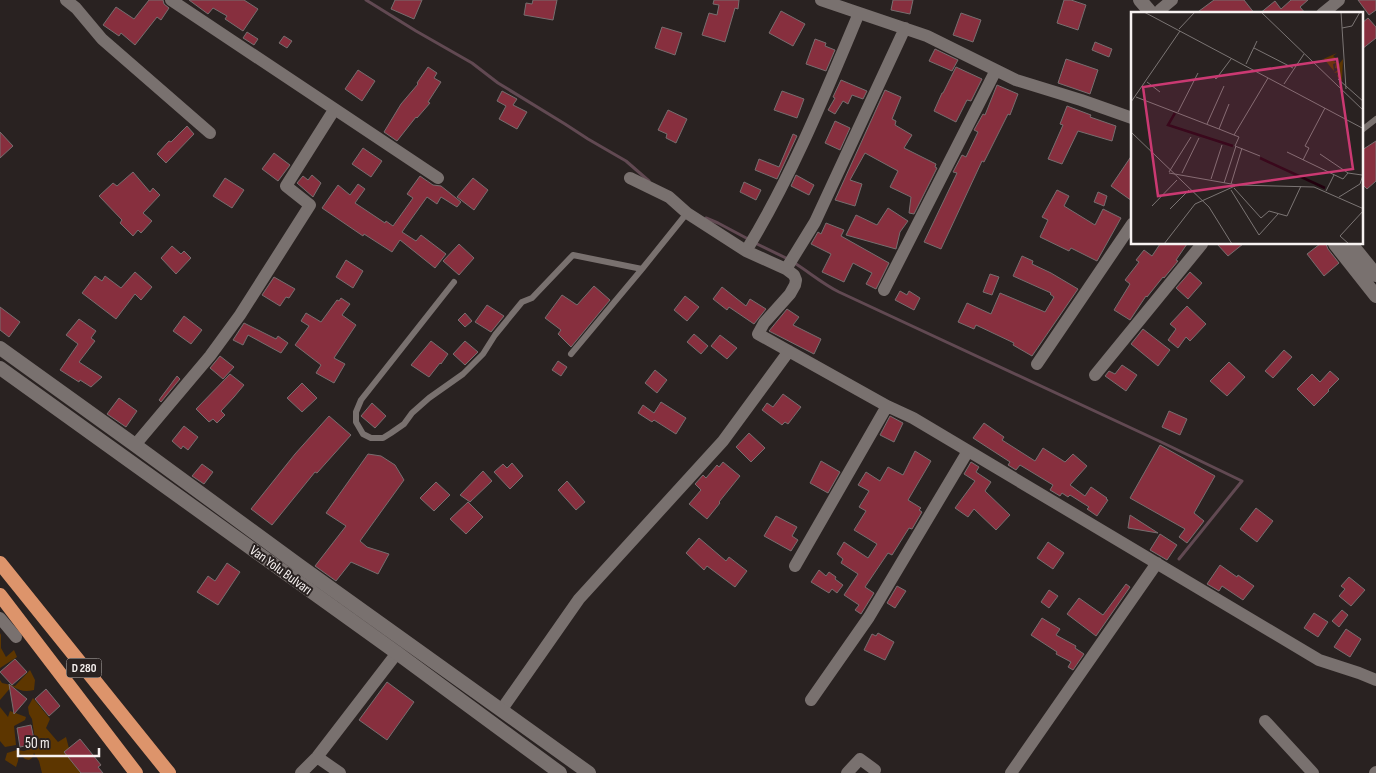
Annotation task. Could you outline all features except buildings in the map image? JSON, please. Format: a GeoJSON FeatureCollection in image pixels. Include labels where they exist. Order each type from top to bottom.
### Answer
{"type":"FeatureCollection","features":[{"type":"Feature","properties":{"kind":"highway","name":"D 280"},"geometry":{"type":"LineString","coordinates":[[0,563],[169,773]]}},
{"type":"Feature","properties":{"kind":"highway","name":"D 280"},"geometry":{"type":"LineString","coordinates":[[0,595],[136,773]]}},
{"type":"Feature","properties":{"kind":"main road"},"geometry":{"type":"LineString","coordinates":[[1140,0],[1157,9]]}},
{"type":"Feature","properties":{"kind":"main road"},"geometry":{"type":"LineString","coordinates":[[1336,245],[1376,296]]}},
{"type":"Feature","properties":{"kind":"main road"},"geometry":{"type":"LineString","coordinates":[[1352,245],[1376,275]]}},
{"type":"Feature","properties":{"kind":"main road"},"geometry":{"type":"LineString","coordinates":[[0,348],[300,566],[590,773]]}},
{"type":"Feature","properties":{"kind":"main road","name":"Van Yolu Bulvarı"},"geometry":{"type":"LineString","coordinates":[[0,368],[560,773]]}},
{"type":"Feature","properties":{"kind":"street"},"geometry":{"type":"LineString","coordinates":[[66,0],[76,8],[102,39],[210,133]]}},
{"type":"Feature","properties":{"kind":"street"},"geometry":{"type":"LineString","coordinates":[[171,0],[438,178]]}},
{"type":"Feature","properties":{"kind":"street"},"geometry":{"type":"LineString","coordinates":[[821,0],[927,36],[1016,80],[1131,118]]}},
{"type":"Feature","properties":{"kind":"street"},"geometry":{"type":"LineString","coordinates":[[1157,9],[1172,0]]}},
{"type":"Feature","properties":{"kind":"street"},"geometry":{"type":"LineString","coordinates":[[1324,12],[1339,0]]}},
{"type":"Feature","properties":{"kind":"street"},"geometry":{"type":"LineString","coordinates":[[746,250],[773,205],[796,157],[859,13]]}},
{"type":"Feature","properties":{"kind":"street"},"geometry":{"type":"LineString","coordinates":[[786,269],[815,222],[905,28]]}},
{"type":"Feature","properties":{"kind":"street"},"geometry":{"type":"LineString","coordinates":[[884,290],[996,70]]}},
{"type":"Feature","properties":{"kind":"street"},"geometry":{"type":"LineString","coordinates":[[135,445],[210,356],[240,315],[310,205],[286,186],[334,110]]}},
{"type":"Feature","properties":{"kind":"street"},"geometry":{"type":"LineString","coordinates":[[630,178],[669,198],[687,213],[746,250],[786,269],[794,275],[795,285],[790,294],[764,324],[758,334],[912,418],[1319,660],[1376,680]]}},
{"type":"Feature","properties":{"kind":"street"},"geometry":{"type":"LineString","coordinates":[[1037,364],[1131,225]]}},
{"type":"Feature","properties":{"kind":"street"},"geometry":{"type":"LineString","coordinates":[[1095,375],[1201,245]]}},
{"type":"Feature","properties":{"kind":"street"},"geometry":{"type":"LineString","coordinates":[[502,710],[579,598],[723,441],[789,351]]}},
{"type":"Feature","properties":{"kind":"street"},"geometry":{"type":"LineString","coordinates":[[795,566],[887,406]]}},
{"type":"Feature","properties":{"kind":"street"},"geometry":{"type":"LineString","coordinates":[[811,700],[869,617],[968,451]]}},
{"type":"Feature","properties":{"kind":"street"},"geometry":{"type":"LineString","coordinates":[[1011,773],[1157,563]]}},
{"type":"Feature","properties":{"kind":"street"},"geometry":{"type":"LineString","coordinates":[[0,618],[16,636]]}},
{"type":"Feature","properties":{"kind":"street"},"geometry":{"type":"LineString","coordinates":[[301,773],[317,757],[398,654]]}},
{"type":"Feature","properties":{"kind":"street"},"geometry":{"type":"LineString","coordinates":[[1265,721],[1313,773]]}},
{"type":"Feature","properties":{"kind":"street"},"geometry":{"type":"LineString","coordinates":[[317,757],[340,773]]}},
{"type":"Feature","properties":{"kind":"street"},"geometry":{"type":"LineString","coordinates":[[847,773],[860,759],[875,770]]}},
{"type":"Feature","properties":{"kind":"lane"},"geometry":{"type":"LineString","coordinates":[[1364,128],[1376,119]]}},
{"type":"Feature","properties":{"kind":"lane"},"geometry":{"type":"LineString","coordinates":[[571,354],[687,213]]}},
{"type":"Feature","properties":{"kind":"lane"},"geometry":{"type":"LineString","coordinates":[[454,282],[361,400],[356,412],[356,422],[363,434],[372,438],[383,438],[404,424],[412,413],[429,398],[463,374],[483,354],[494,335],[522,302],[532,298],[573,255],[642,269]]}},
{"type":"Feature","properties":{"kind":"shaded area"},"geometry":{"type":"Polygon","coordinates":[[[0,633],[1,648],[6,657],[14,650],[17,657],[0,668],[0,633]]]}},
{"type":"Feature","properties":{"kind":"shaded area"},"geometry":{"type":"Polygon","coordinates":[[[30,670],[35,680],[34,690],[23,691],[12,686],[0,700],[0,680],[2,683],[15,686],[30,670]]]}},
{"type":"Feature","properties":{"kind":"shaded area"},"geometry":{"type":"Polygon","coordinates":[[[33,698],[50,719],[46,728],[58,742],[66,737],[71,756],[83,773],[42,773],[39,761],[34,753],[29,760],[19,753],[16,767],[5,760],[7,753],[36,747],[32,719],[28,707],[33,698]]]}},
{"type":"Feature","properties":{"kind":"shaded area"},"geometry":{"type":"Polygon","coordinates":[[[0,707],[8,717],[10,711],[26,717],[25,720],[14,726],[16,745],[5,747],[0,741],[0,707]]]}},
{"type":"Feature","properties":{"kind":"waterway"},"geometry":{"type":"LineString","coordinates":[[366,0],[472,63],[498,83],[626,161],[649,181]]}},
{"type":"Feature","properties":{"kind":"waterway"},"geometry":{"type":"LineString","coordinates":[[706,218],[750,240]]}},
{"type":"Feature","properties":{"kind":"waterway"},"geometry":{"type":"LineString","coordinates":[[755,243],[788,259]]}},
{"type":"Feature","properties":{"kind":"waterway"},"geometry":{"type":"LineString","coordinates":[[793,262],[839,292],[1242,481],[1179,559]]}}]}
